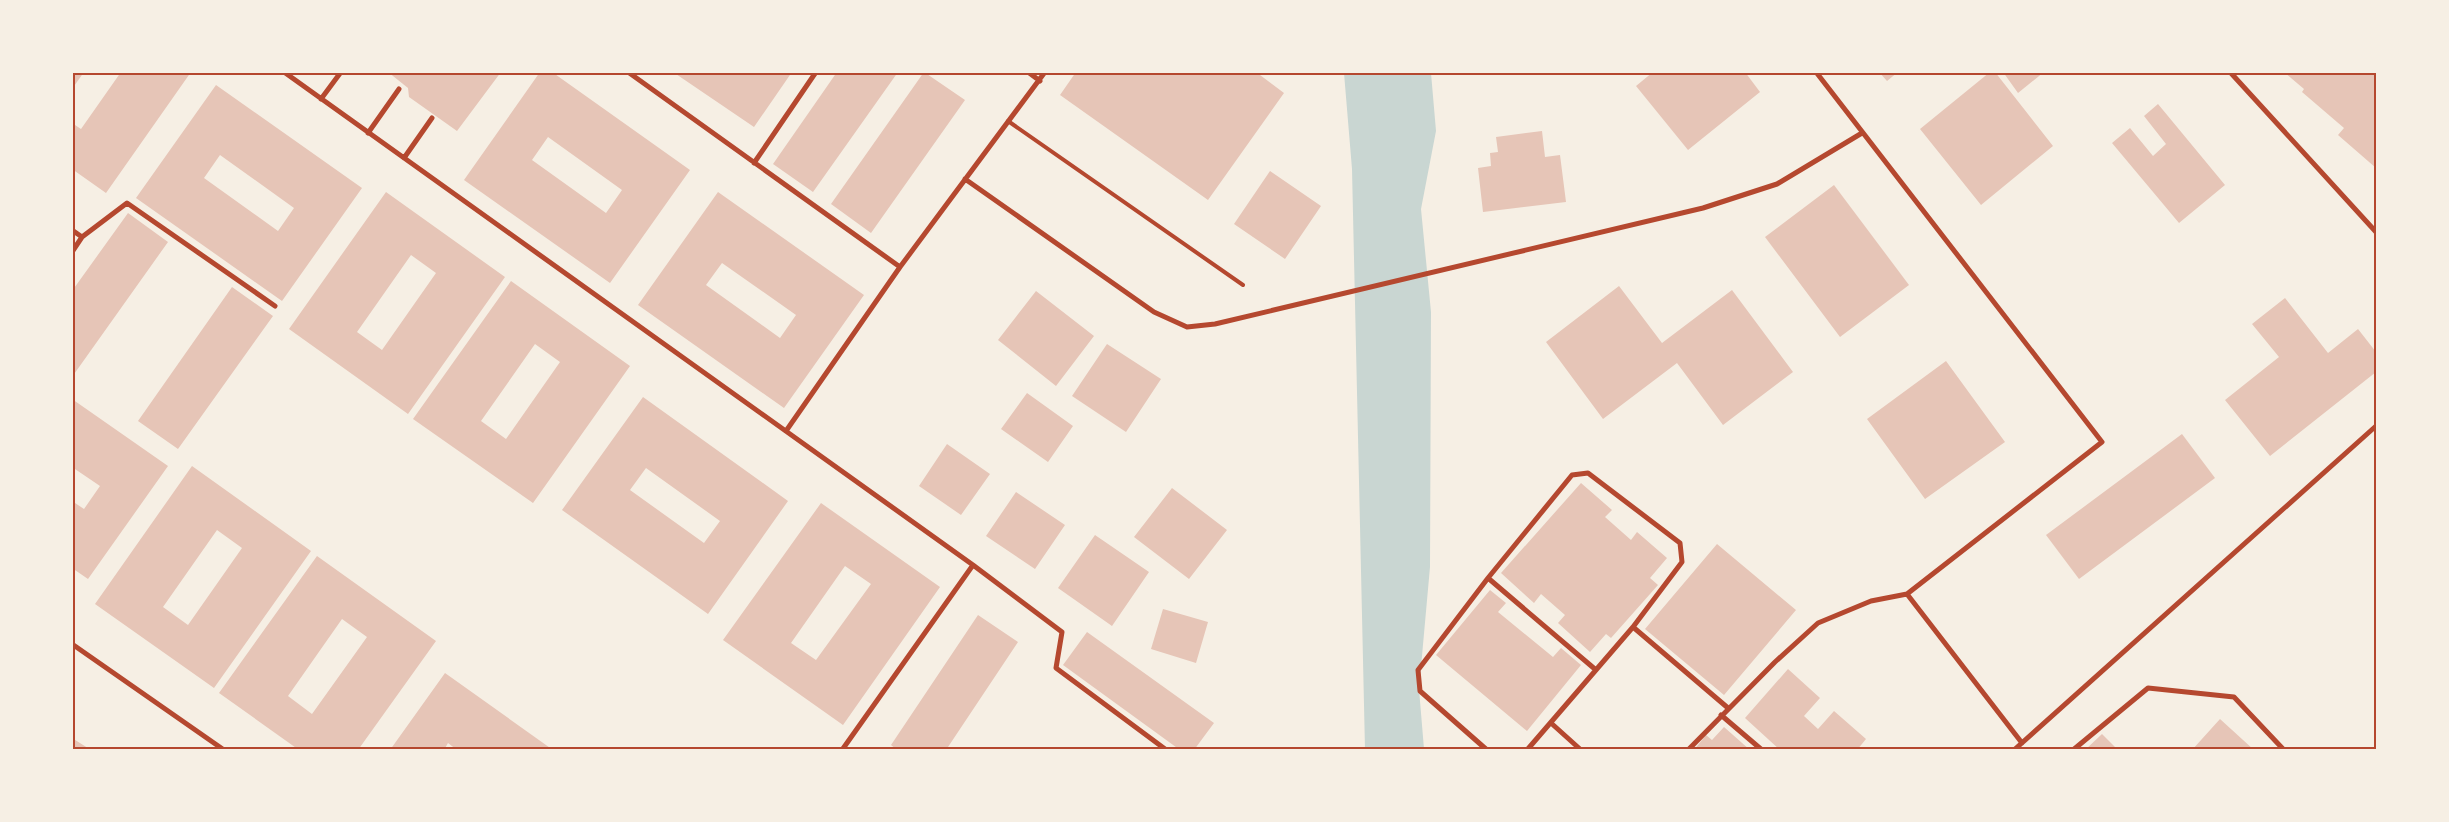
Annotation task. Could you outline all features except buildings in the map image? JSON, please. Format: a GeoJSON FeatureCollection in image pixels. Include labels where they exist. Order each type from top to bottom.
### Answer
{"type":"FeatureCollection","features":[{"type":"Feature","properties":{"kind":"street"},"geometry":{"type":"LineString","coordinates":[[284,72],[973,565],[1062,632],[1056,668],[1165,749]]}},
{"type":"Feature","properties":{"kind":"street"},"geometry":{"type":"LineString","coordinates":[[321,99],[341,72]]}},
{"type":"Feature","properties":{"kind":"street"},"geometry":{"type":"LineString","coordinates":[[628,72],[900,268]]}},
{"type":"Feature","properties":{"kind":"street"},"geometry":{"type":"LineString","coordinates":[[754,163],[816,72]]}},
{"type":"Feature","properties":{"kind":"street"},"geometry":{"type":"LineString","coordinates":[[1028,72],[1040,81]]}},
{"type":"Feature","properties":{"kind":"street"},"geometry":{"type":"LineString","coordinates":[[786,431],[900,268],[1045,72]]}},
{"type":"Feature","properties":{"kind":"street"},"geometry":{"type":"LineString","coordinates":[[1688,750],[1774,662],[1818,623],[1871,601],[1907,594],[2102,442],[1816,72]]}},
{"type":"Feature","properties":{"kind":"street"},"geometry":{"type":"LineString","coordinates":[[2230,72],[2376,232]]}},
{"type":"Feature","properties":{"kind":"street"},"geometry":{"type":"LineString","coordinates":[[368,133],[399,89]]}},
{"type":"Feature","properties":{"kind":"street"},"geometry":{"type":"LineString","coordinates":[[404,158],[432,118]]}},
{"type":"Feature","properties":{"kind":"street"},"geometry":{"type":"LineString","coordinates":[[965,180],[1154,312],[1187,327],[1215,324],[1703,208],[1777,184],[1862,133]]}},
{"type":"Feature","properties":{"kind":"street"},"geometry":{"type":"LineString","coordinates":[[72,252],[82,237],[127,203],[276,306]]}},
{"type":"Feature","properties":{"kind":"street"},"geometry":{"type":"LineString","coordinates":[[72,230],[82,237]]}},
{"type":"Feature","properties":{"kind":"street"},"geometry":{"type":"LineString","coordinates":[[2014,750],[2376,426]]}},
{"type":"Feature","properties":{"kind":"street"},"geometry":{"type":"LineString","coordinates":[[1487,750],[1420,691],[1418,670],[1488,578],[1572,475],[1588,473],[1680,543],[1682,562],[1633,627],[1527,750]]}},
{"type":"Feature","properties":{"kind":"street"},"geometry":{"type":"LineString","coordinates":[[842,750],[973,565]]}},
{"type":"Feature","properties":{"kind":"street"},"geometry":{"type":"LineString","coordinates":[[1488,578],[1596,670]]}},
{"type":"Feature","properties":{"kind":"street"},"geometry":{"type":"LineString","coordinates":[[1907,594],[2022,743]]}},
{"type":"Feature","properties":{"kind":"street"},"geometry":{"type":"LineString","coordinates":[[1633,627],[1728,708]]}},
{"type":"Feature","properties":{"kind":"street"},"geometry":{"type":"LineString","coordinates":[[72,644],[224,750]]}},
{"type":"Feature","properties":{"kind":"street"},"geometry":{"type":"LineString","coordinates":[[2073,750],[2148,688],[2234,697],[2284,750]]}},
{"type":"Feature","properties":{"kind":"street"},"geometry":{"type":"LineString","coordinates":[[1721,715],[1762,750]]}},
{"type":"Feature","properties":{"kind":"street"},"geometry":{"type":"LineString","coordinates":[[1550,723],[1581,750]]}},
{"type":"Feature","properties":{"kind":"lane"},"geometry":{"type":"LineString","coordinates":[[1008,120],[1242,285]]}},
{"type":"Feature","properties":{"kind":"shaded area"},"geometry":{"type":"Polygon","coordinates":[[[1344,73],[1431,73],[1436,131],[1421,209],[1431,312],[1430,567],[1419,689],[1424,749],[1365,749],[1352,169],[1344,73]]]}}]}
